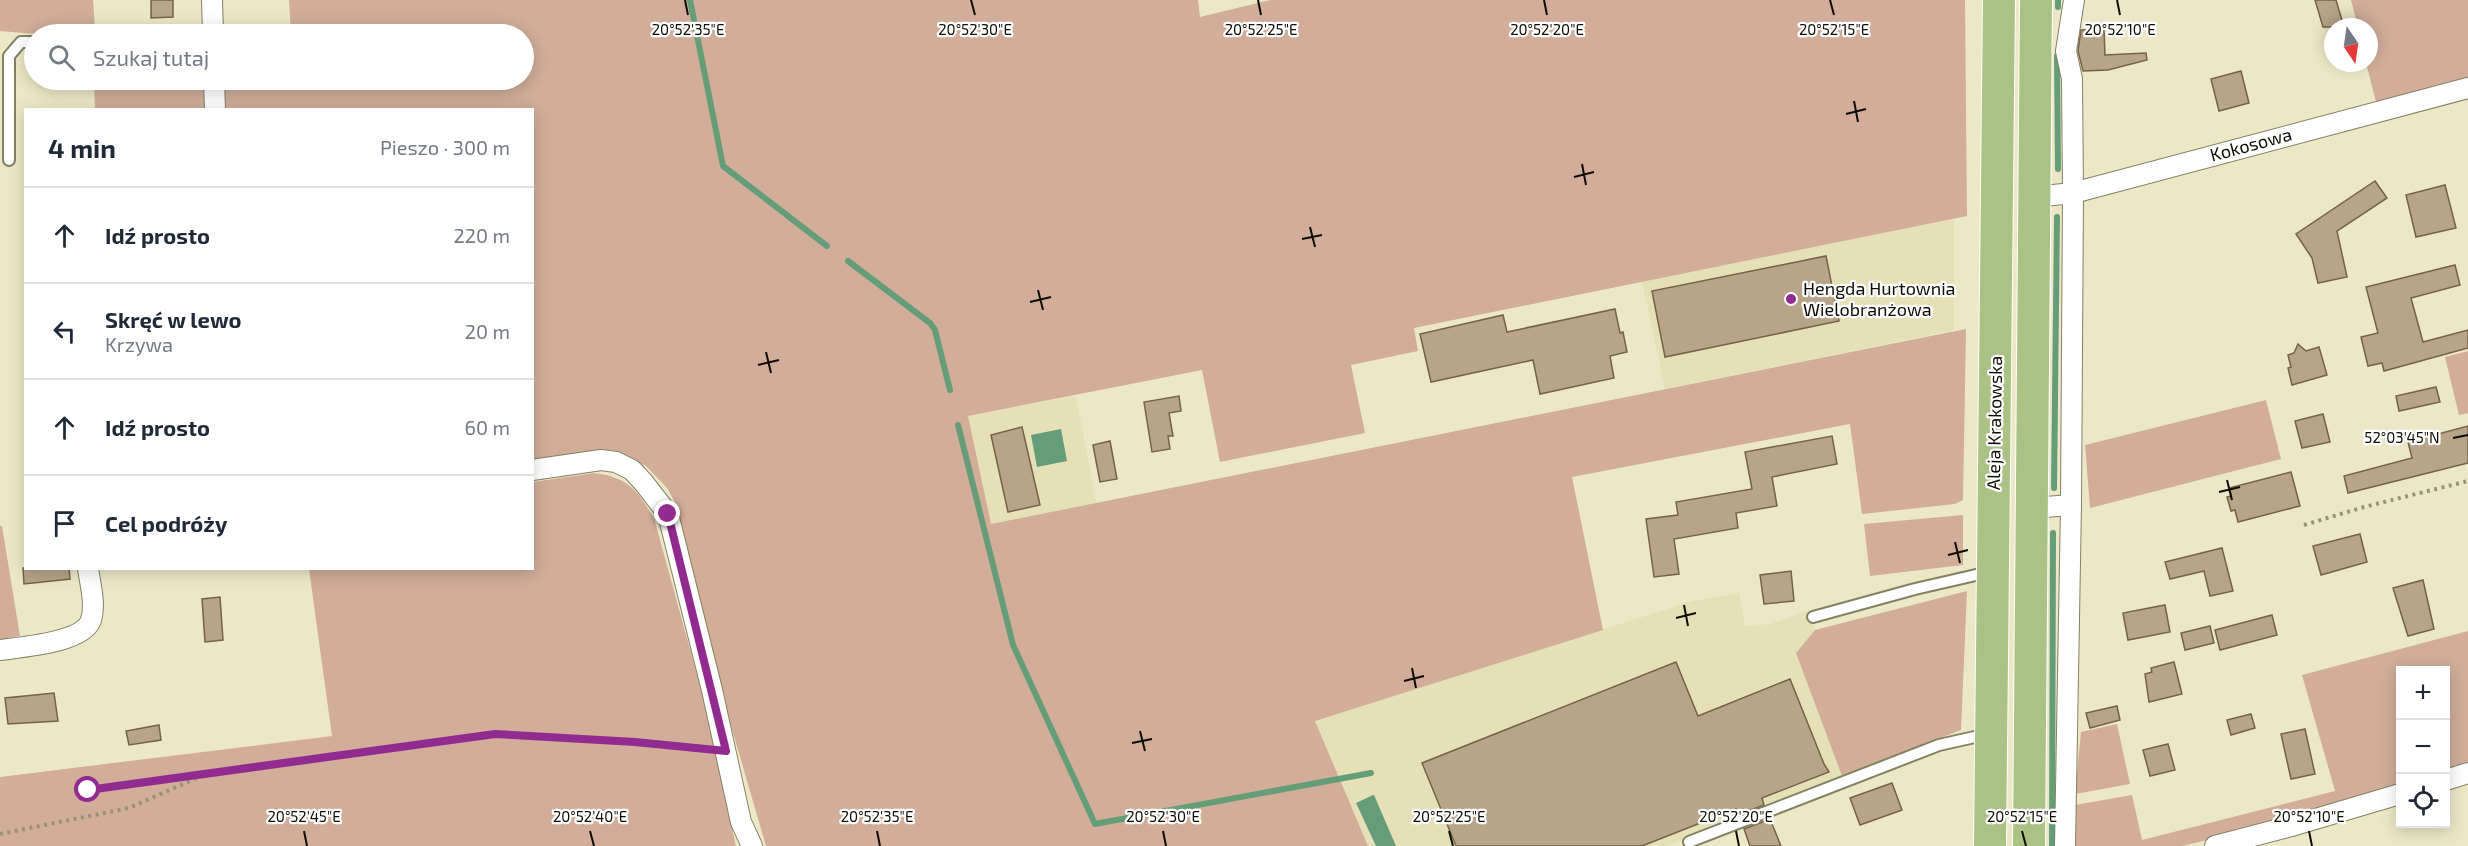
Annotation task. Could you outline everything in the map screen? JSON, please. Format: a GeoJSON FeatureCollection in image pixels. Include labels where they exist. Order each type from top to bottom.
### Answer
{"type":"FeatureCollection","features":[{"type":"Feature","properties":{"kind":"main road","name":"Aleja Krakowska"},"geometry":{"type":"LineString","coordinates":[[1990,846],[1999,0]]}},
{"type":"Feature","properties":{"kind":"main road","name":"Aleja Krakowska"},"geometry":{"type":"LineString","coordinates":[[2029,846],[2036,14]]}},
{"type":"Feature","properties":{"kind":"street"},"geometry":{"type":"LineString","coordinates":[[212,0],[213,24]]}},
{"type":"Feature","properties":{"kind":"street"},"geometry":{"type":"LineString","coordinates":[[2065,846],[2071,505],[2073,193],[2072,79],[2066,51],[2074,0]]}},
{"type":"Feature","properties":{"kind":"street"},"geometry":{"type":"LineString","coordinates":[[2036,14],[2068,28]]}},
{"type":"Feature","properties":{"kind":"street","name":"Kokosowa"},"geometry":{"type":"LineString","coordinates":[[2034,197],[2073,193],[2468,88]]}},
{"type":"Feature","properties":{"kind":"street"},"geometry":{"type":"LineString","coordinates":[[214,90],[215,108]]}},
{"type":"Feature","properties":{"kind":"street"},"geometry":{"type":"LineString","coordinates":[[534,470],[601,460],[616,462],[632,470],[659,500],[668,514],[712,690],[741,822],[752,846]]}},
{"type":"Feature","properties":{"kind":"street"},"geometry":{"type":"LineString","coordinates":[[2031,508],[2071,505]]}},
{"type":"Feature","properties":{"kind":"street"},"geometry":{"type":"LineString","coordinates":[[0,650],[58,641],[86,628],[91,621],[93,603],[88,570]]}},
{"type":"Feature","properties":{"kind":"street"},"geometry":{"type":"LineString","coordinates":[[2450,778],[2468,773]]}},
{"type":"Feature","properties":{"kind":"street"},"geometry":{"type":"LineString","coordinates":[[2215,846],[2396,795]]}},
{"type":"Feature","properties":{"kind":"lane"},"geometry":{"type":"LineString","coordinates":[[9,160],[9,56],[21,42],[24,42]]}},
{"type":"Feature","properties":{"kind":"lane"},"geometry":{"type":"LineString","coordinates":[[1813,618],[1915,589],[1993,572]]}},
{"type":"Feature","properties":{"kind":"lane"},"geometry":{"type":"LineString","coordinates":[[1689,842],[1939,745],[1991,733]]}},
{"type":"Feature","properties":{"kind":"path"},"geometry":{"type":"LineString","coordinates":[[2304,525],[2364,507],[2468,481]]}},
{"type":"Feature","properties":{"kind":"path"},"geometry":{"type":"LineString","coordinates":[[88,790],[495,734],[635,742],[726,751]]}},
{"type":"Feature","properties":{"kind":"path"},"geometry":{"type":"LineString","coordinates":[[0,834],[129,808],[205,774]]}},
{"type":"Feature","properties":{"kind":"shaded area"},"geometry":{"type":"Polygon","coordinates":[[[0,0],[93,0],[95,24],[24,24],[24,33],[0,31],[0,0]]]}},
{"type":"Feature","properties":{"kind":"shaded area"},"geometry":{"type":"Polygon","coordinates":[[[289,0],[1198,0],[1200,17],[1270,0],[1965,0],[1967,216],[1414,328],[1418,351],[1351,365],[1365,433],[1220,462],[1202,370],[968,416],[991,524],[1966,329],[1963,500],[1955,504],[1862,514],[1850,424],[1572,477],[1603,630],[1315,721],[1368,846],[766,846],[720,688],[676,504],[667,488],[646,466],[613,450],[534,460],[534,108],[222,108],[222,90],[534,90],[534,24],[290,24],[289,0]]]}},
{"type":"Feature","properties":{"kind":"shaded area"},"geometry":{"type":"Polygon","coordinates":[[[2351,0],[2468,0],[2468,79],[2376,102],[2368,72],[2378,72],[2378,18],[2356,18],[2351,0]]]}},
{"type":"Feature","properties":{"kind":"shaded area"},"geometry":{"type":"Polygon","coordinates":[[[94,90],[207,90],[208,108],[95,108],[94,90]]]}},
{"type":"Feature","properties":{"kind":"shaded area","name":"Hengda Hurtownia Wielobranżowa"},"geometry":{"type":"Polygon","coordinates":[[[1954,219],[1954,330],[1665,389],[1642,281],[1954,219]]]}},
{"type":"Feature","properties":{"kind":"shaded area"},"geometry":{"type":"Polygon","coordinates":[[[2468,351],[2468,413],[2459,415],[2445,357],[2468,351]]]}},
{"type":"Feature","properties":{"kind":"shaded area"},"geometry":{"type":"Polygon","coordinates":[[[1076,396],[1096,503],[991,524],[968,416],[1076,396]]]}},
{"type":"Feature","properties":{"kind":"shaded area"},"geometry":{"type":"Polygon","coordinates":[[[2266,400],[2281,459],[2090,508],[2085,445],[2266,400]]]}},
{"type":"Feature","properties":{"kind":"shaded area"},"geometry":{"type":"Polygon","coordinates":[[[1061,429],[1067,461],[1037,467],[1031,435],[1061,429]]]}},
{"type":"Feature","properties":{"kind":"shaded area"},"geometry":{"type":"Polygon","coordinates":[[[594,473],[606,475],[630,486],[654,518],[702,693],[736,846],[0,846],[0,777],[332,736],[309,570],[534,570],[534,482],[594,473]]]}},
{"type":"Feature","properties":{"kind":"shaded area"},"geometry":{"type":"Polygon","coordinates":[[[1963,515],[1963,565],[1870,576],[1864,524],[1963,515]]]}},
{"type":"Feature","properties":{"kind":"shaded area"},"geometry":{"type":"Polygon","coordinates":[[[0,526],[2,526],[20,636],[0,639],[0,526]]]}},
{"type":"Feature","properties":{"kind":"shaded area"},"geometry":{"type":"Polygon","coordinates":[[[1967,591],[1961,730],[1842,776],[1796,653],[1815,630],[1967,591]]]}},
{"type":"Feature","properties":{"kind":"shaded area"},"geometry":{"type":"Polygon","coordinates":[[[1739,593],[1745,626],[1771,624],[1806,611],[1815,630],[1796,653],[1842,776],[1667,846],[1368,846],[1314,721],[1692,601],[1739,593]]]}},
{"type":"Feature","properties":{"kind":"shaded area"},"geometry":{"type":"Polygon","coordinates":[[[2468,631],[2468,769],[2450,774],[2450,666],[2396,666],[2396,789],[2247,831],[2182,846],[2074,846],[2075,805],[2132,795],[2142,840],[2335,791],[2302,675],[2468,631]]]}},
{"type":"Feature","properties":{"kind":"shaded area"},"geometry":{"type":"Polygon","coordinates":[[[2117,724],[2130,784],[2075,794],[2081,732],[2117,724]]]}},
{"type":"Feature","properties":{"kind":"shaded area"},"geometry":{"type":"Polygon","coordinates":[[[1374,795],[1396,846],[1376,846],[1356,803],[1374,795]]]}},
{"type":"Feature","properties":{"kind":"building"},"geometry":{"type":"Polygon","coordinates":[[[151,0],[173,0],[173,17],[151,18],[151,0]]]}},
{"type":"Feature","properties":{"kind":"building"},"geometry":{"type":"Polygon","coordinates":[[[2315,0],[2336,0],[2341,18],[2324,18],[2323,27],[2315,0]]]}},
{"type":"Feature","properties":{"kind":"building"},"geometry":{"type":"Polygon","coordinates":[[[2104,29],[2105,55],[2146,53],[2147,60],[2108,70],[2083,71],[2078,51],[2081,30],[2104,29]]]}},
{"type":"Feature","properties":{"kind":"building"},"geometry":{"type":"Polygon","coordinates":[[[2241,71],[2249,103],[2219,111],[2211,79],[2241,71]]]}},
{"type":"Feature","properties":{"kind":"building"},"geometry":{"type":"Polygon","coordinates":[[[2375,181],[2387,198],[2337,231],[2347,277],[2318,283],[2312,258],[2296,234],[2375,181]]]}},
{"type":"Feature","properties":{"kind":"building"},"geometry":{"type":"Polygon","coordinates":[[[2445,185],[2456,228],[2416,237],[2406,195],[2445,185]]]}},
{"type":"Feature","properties":{"kind":"building"},"geometry":{"type":"Polygon","coordinates":[[[1826,256],[1839,321],[1665,357],[1652,291],[1826,256]]]}},
{"type":"Feature","properties":{"kind":"building"},"geometry":{"type":"Polygon","coordinates":[[[2455,265],[2460,285],[2411,298],[2423,342],[2468,330],[2468,348],[2384,371],[2382,363],[2368,366],[2361,337],[2378,333],[2366,287],[2455,265]]]}},
{"type":"Feature","properties":{"kind":"building"},"geometry":{"type":"Polygon","coordinates":[[[1615,309],[1627,352],[1610,356],[1614,378],[1540,394],[1533,360],[1431,382],[1420,334],[1503,315],[1507,332],[1615,309]]]}},
{"type":"Feature","properties":{"kind":"building"},"geometry":{"type":"Polygon","coordinates":[[[2298,344],[2306,351],[2319,347],[2327,375],[2292,385],[2288,355],[2294,353],[2298,344]]]}},
{"type":"Feature","properties":{"kind":"building"},"geometry":{"type":"Polygon","coordinates":[[[2436,387],[2440,402],[2399,411],[2396,396],[2436,387]]]}},
{"type":"Feature","properties":{"kind":"building"},"geometry":{"type":"Polygon","coordinates":[[[1179,396],[1181,411],[1169,413],[1173,436],[1168,436],[1170,449],[1152,452],[1144,402],[1179,396]]]}},
{"type":"Feature","properties":{"kind":"building"},"geometry":{"type":"Polygon","coordinates":[[[2323,414],[2330,442],[2302,448],[2295,421],[2323,414]]]}},
{"type":"Feature","properties":{"kind":"building"},"geometry":{"type":"Polygon","coordinates":[[[2468,426],[2468,463],[2348,493],[2344,476],[2412,458],[2408,442],[2468,426]]]}},
{"type":"Feature","properties":{"kind":"building"},"geometry":{"type":"Polygon","coordinates":[[[1022,427],[1040,505],[1008,512],[991,435],[1022,427]]]}},
{"type":"Feature","properties":{"kind":"building"},"geometry":{"type":"Polygon","coordinates":[[[1832,436],[1837,464],[1772,477],[1777,506],[1736,513],[1738,528],[1674,539],[1679,574],[1654,577],[1646,519],[1678,515],[1676,502],[1752,489],[1745,452],[1832,436]]]}},
{"type":"Feature","properties":{"kind":"building"},"geometry":{"type":"Polygon","coordinates":[[[1110,441],[1117,479],[1100,482],[1093,445],[1110,441]]]}},
{"type":"Feature","properties":{"kind":"building"},"geometry":{"type":"Polygon","coordinates":[[[2291,472],[2300,506],[2238,522],[2235,510],[2231,511],[2227,497],[2231,496],[2229,488],[2291,472]]]}},
{"type":"Feature","properties":{"kind":"building"},"geometry":{"type":"Polygon","coordinates":[[[2360,534],[2367,562],[2321,575],[2313,546],[2360,534]]]}},
{"type":"Feature","properties":{"kind":"building"},"geometry":{"type":"Polygon","coordinates":[[[2222,548],[2233,591],[2210,596],[2204,571],[2170,579],[2165,562],[2222,548]]]}},
{"type":"Feature","properties":{"kind":"building"},"geometry":{"type":"Polygon","coordinates":[[[23,568],[24,570],[69,570],[70,579],[24,584],[23,568]]]}},
{"type":"Feature","properties":{"kind":"building"},"geometry":{"type":"Polygon","coordinates":[[[1791,571],[1794,601],[1764,604],[1760,575],[1791,571]]]}},
{"type":"Feature","properties":{"kind":"building"},"geometry":{"type":"Polygon","coordinates":[[[2423,580],[2434,629],[2408,636],[2393,588],[2423,580]]]}},
{"type":"Feature","properties":{"kind":"building"},"geometry":{"type":"Polygon","coordinates":[[[220,597],[223,640],[205,642],[202,599],[220,597]]]}},
{"type":"Feature","properties":{"kind":"building"},"geometry":{"type":"Polygon","coordinates":[[[2165,605],[2170,632],[2128,640],[2123,613],[2165,605]]]}},
{"type":"Feature","properties":{"kind":"building"},"geometry":{"type":"Polygon","coordinates":[[[2272,615],[2277,635],[2220,650],[2215,630],[2272,615]]]}},
{"type":"Feature","properties":{"kind":"building"},"geometry":{"type":"Polygon","coordinates":[[[2210,626],[2214,643],[2185,650],[2181,633],[2210,626]]]}},
{"type":"Feature","properties":{"kind":"building"},"geometry":{"type":"Polygon","coordinates":[[[1676,662],[1698,716],[1790,679],[1829,772],[1762,798],[1764,805],[1738,815],[1736,809],[1642,846],[1456,846],[1422,763],[1676,662]]]}},
{"type":"Feature","properties":{"kind":"building"},"geometry":{"type":"Polygon","coordinates":[[[2174,662],[2182,694],[2149,702],[2145,674],[2152,672],[2151,668],[2174,662]]]}},
{"type":"Feature","properties":{"kind":"building"},"geometry":{"type":"Polygon","coordinates":[[[54,693],[58,721],[8,724],[5,698],[54,693]]]}},
{"type":"Feature","properties":{"kind":"building"},"geometry":{"type":"Polygon","coordinates":[[[2117,706],[2120,720],[2090,728],[2086,713],[2117,706]]]}},
{"type":"Feature","properties":{"kind":"building"},"geometry":{"type":"Polygon","coordinates":[[[2251,714],[2255,728],[2231,735],[2227,720],[2251,714]]]}},
{"type":"Feature","properties":{"kind":"building"},"geometry":{"type":"Polygon","coordinates":[[[159,725],[161,740],[129,745],[126,731],[159,725]]]}},
{"type":"Feature","properties":{"kind":"building"},"geometry":{"type":"Polygon","coordinates":[[[2305,729],[2315,774],[2291,779],[2281,734],[2305,729]]]}},
{"type":"Feature","properties":{"kind":"building"},"geometry":{"type":"Polygon","coordinates":[[[2168,744],[2175,770],[2150,776],[2143,750],[2168,744]]]}},
{"type":"Feature","properties":{"kind":"building"},"geometry":{"type":"Polygon","coordinates":[[[1892,783],[1902,810],[1860,825],[1850,798],[1892,783]]]}},
{"type":"Feature","properties":{"kind":"building"},"geometry":{"type":"Polygon","coordinates":[[[1770,819],[1781,846],[1750,846],[1744,829],[1770,819]]]}},
{"type":"Feature","properties":{"kind":"waterway"},"geometry":{"type":"LineString","coordinates":[[690,0],[723,166],[827,246]]}},
{"type":"Feature","properties":{"kind":"waterway"},"geometry":{"type":"LineString","coordinates":[[2058,0],[2058,7]]}},
{"type":"Feature","properties":{"kind":"waterway"},"geometry":{"type":"LineString","coordinates":[[2057,56],[2058,169]]}},
{"type":"Feature","properties":{"kind":"waterway"},"geometry":{"type":"LineString","coordinates":[[2054,488],[2057,217]]}},
{"type":"Feature","properties":{"kind":"waterway"},"geometry":{"type":"LineString","coordinates":[[848,261],[930,323],[935,330],[950,390]]}},
{"type":"Feature","properties":{"kind":"waterway"},"geometry":{"type":"LineString","coordinates":[[958,425],[1013,645],[1095,824],[1371,773]]}},
{"type":"Feature","properties":{"kind":"waterway"},"geometry":{"type":"LineString","coordinates":[[2052,846],[2053,533]]}},
{"type":"Feature","properties":{"kind":"place","name":"Hengda Hurtownia Wielobranżowa"},"geometry":{"type":"Point","coordinates":[1791,299]}},
{"type":"Feature","properties":{"kind":"route"},"geometry":{"type":"LineString","coordinates":[[88,790],[495,734],[635,742],[726,751],[668,514]]}}]}
